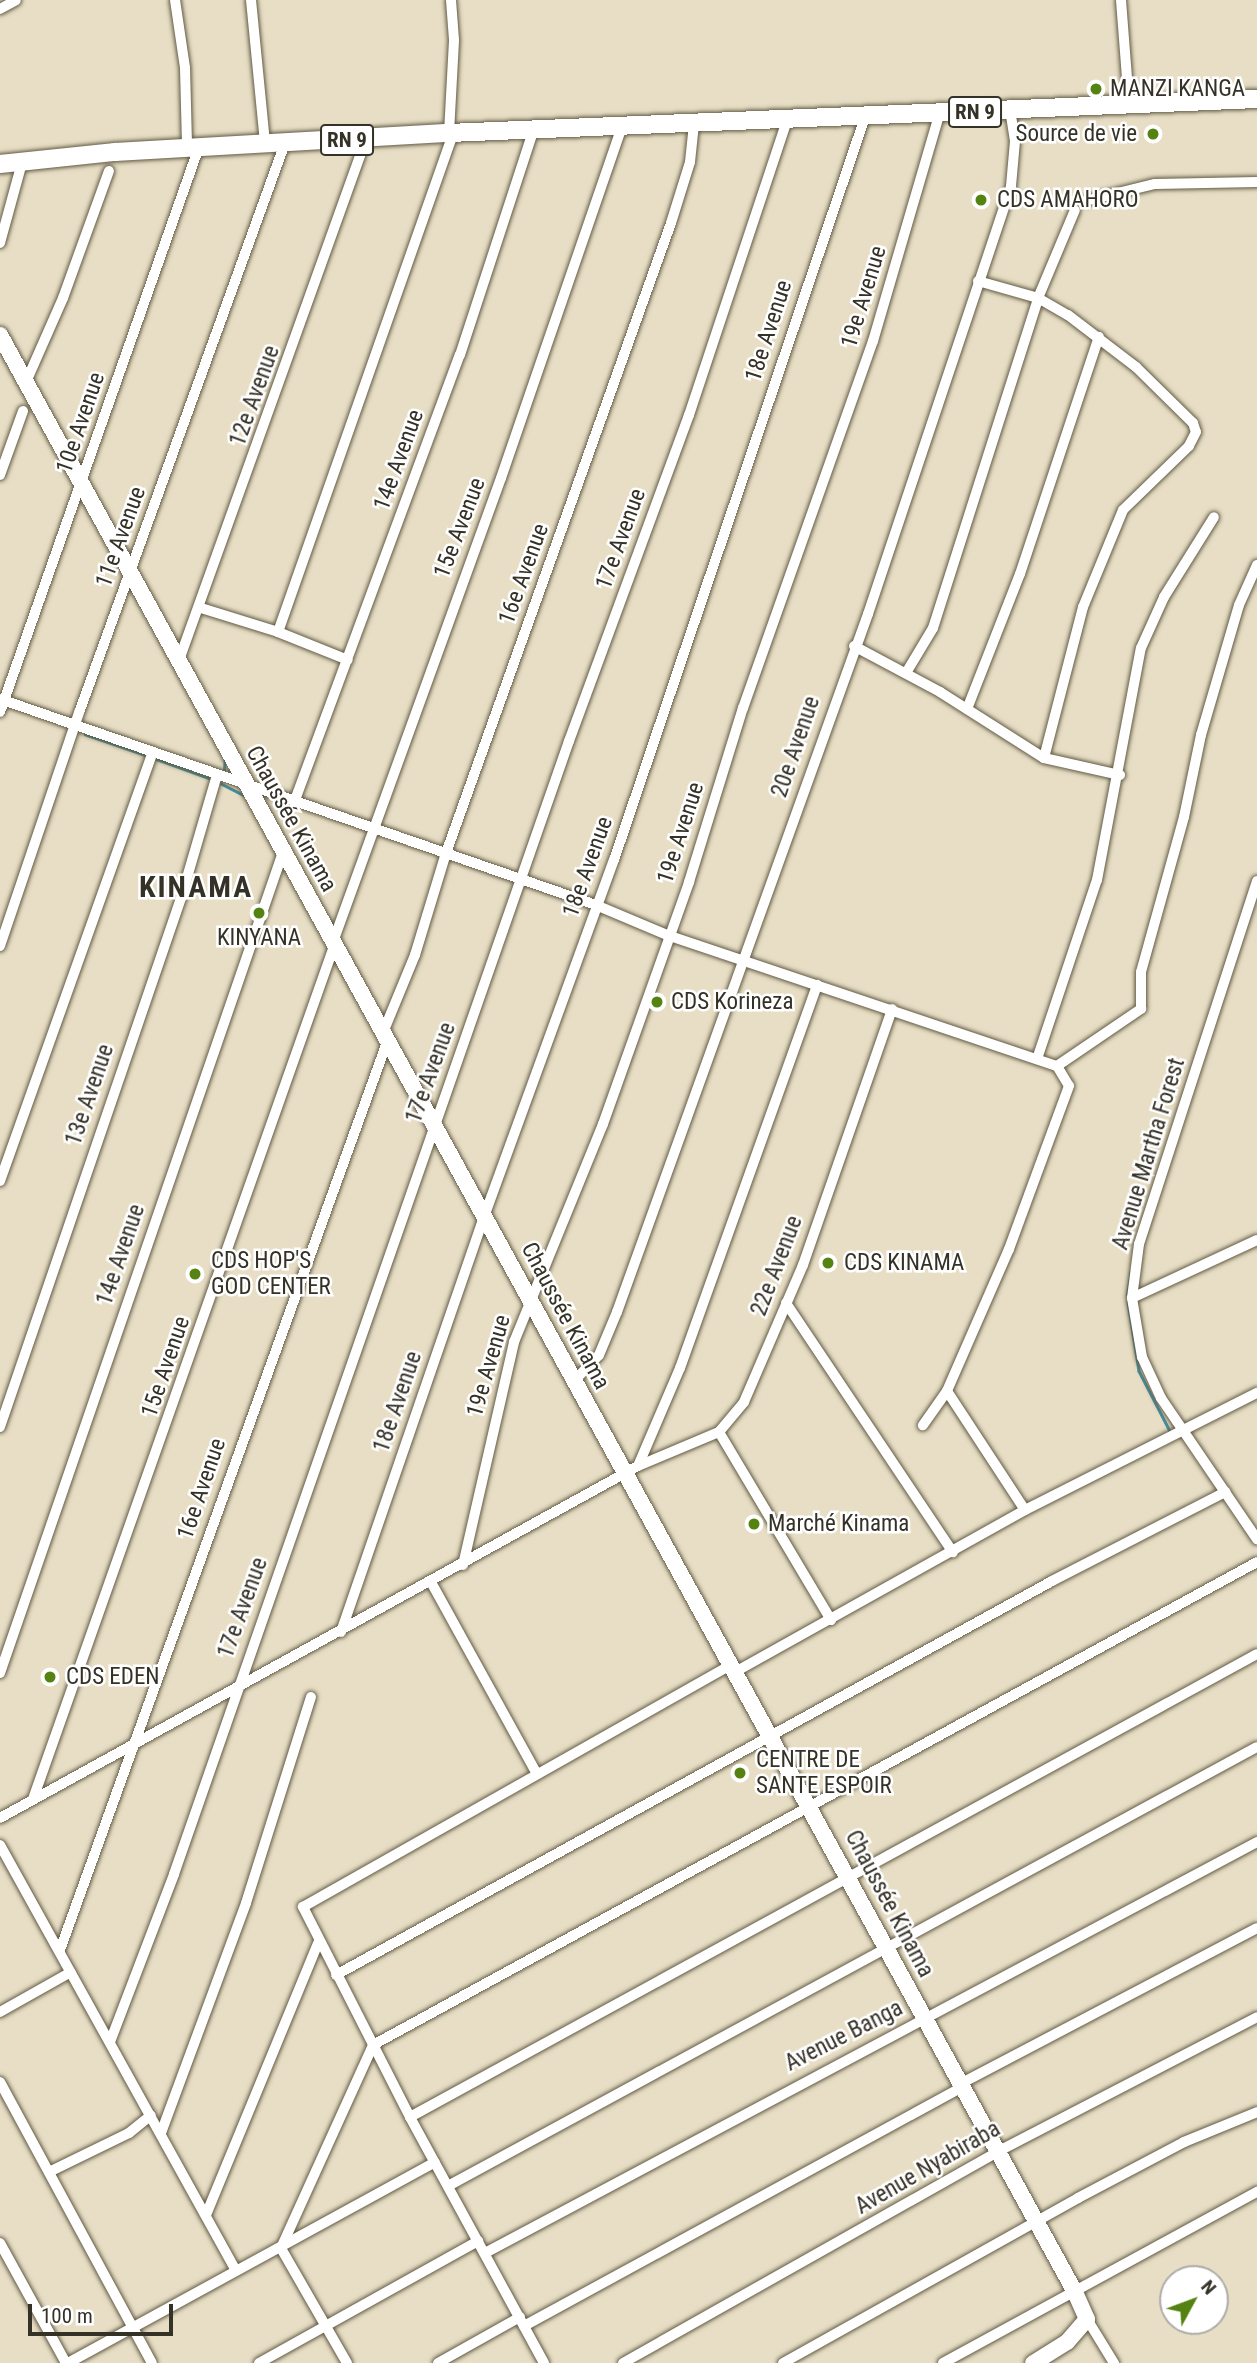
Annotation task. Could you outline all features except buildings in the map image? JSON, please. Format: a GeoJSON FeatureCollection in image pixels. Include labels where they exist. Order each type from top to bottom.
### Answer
{"type":"FeatureCollection","features":[{"type":"Feature","properties":{"kind":"main road","name":"RN 9"},"geometry":{"type":"LineString","coordinates":[[0,164],[23,159],[193,147],[694,125],[866,114],[1010,111],[1257,99]]}},
{"type":"Feature","properties":{"kind":"street"},"geometry":{"type":"LineString","coordinates":[[0,9],[16,0]]}},
{"type":"Feature","properties":{"kind":"street"},"geometry":{"type":"LineString","coordinates":[[174,0],[185,68],[193,147]]}},
{"type":"Feature","properties":{"kind":"street"},"geometry":{"type":"LineString","coordinates":[[251,0],[265,144]]}},
{"type":"Feature","properties":{"kind":"street"},"geometry":{"type":"LineString","coordinates":[[278,632],[451,134],[454,40],[451,0]]}},
{"type":"Feature","properties":{"kind":"street"},"geometry":{"type":"LineString","coordinates":[[1121,0],[1129,105]]}},
{"type":"Feature","properties":{"kind":"street","name":"20e Avenue"},"geometry":{"type":"LineString","coordinates":[[573,1382],[599,1355],[617,1312],[854,646],[1011,186],[1015,141],[1010,111]]}},
{"type":"Feature","properties":{"kind":"street","name":"19e Avenue"},"geometry":{"type":"LineString","coordinates":[[463,1565],[514,1342],[603,1124],[873,341],[940,112]]}},
{"type":"Feature","properties":{"kind":"street","name":"18e Avenue"},"geometry":{"type":"LineString","coordinates":[[341,1632],[485,1214],[596,905],[866,114]]}},
{"type":"Feature","properties":{"kind":"street","name":"17e Avenue"},"geometry":{"type":"LineString","coordinates":[[110,2042],[689,415],[788,118]]}},
{"type":"Feature","properties":{"kind":"street","name":"16e Avenue"},"geometry":{"type":"LineString","coordinates":[[60,1950],[415,955],[445,856],[671,223],[690,162],[694,125]]}},
{"type":"Feature","properties":{"kind":"street","name":"15e Avenue"},"geometry":{"type":"LineString","coordinates":[[33,1799],[371,830],[501,478],[622,127]]}},
{"type":"Feature","properties":{"kind":"street","name":"14e Avenue"},"geometry":{"type":"LineString","coordinates":[[295,800],[460,355],[533,131]]}},
{"type":"Feature","properties":{"kind":"street","name":"12e Avenue"},"geometry":{"type":"LineString","coordinates":[[178,665],[201,608],[366,139]]}},
{"type":"Feature","properties":{"kind":"street","name":"11e Avenue"},"geometry":{"type":"LineString","coordinates":[[0,946],[285,143]]}},
{"type":"Feature","properties":{"kind":"street","name":"10e Avenue"},"geometry":{"type":"LineString","coordinates":[[2,704],[81,485],[193,147]]}},
{"type":"Feature","properties":{"kind":"street"},"geometry":{"type":"LineString","coordinates":[[0,243],[23,159]]}},
{"type":"Feature","properties":{"kind":"street"},"geometry":{"type":"LineString","coordinates":[[26,382],[63,298],[109,171]]}},
{"type":"Feature","properties":{"kind":"street"},"geometry":{"type":"LineString","coordinates":[[1085,201],[1155,184],[1257,182]]}},
{"type":"Feature","properties":{"kind":"street"},"geometry":{"type":"LineString","coordinates":[[906,673],[925,646],[951,582],[1038,299],[1075,210]]}},
{"type":"Feature","properties":{"kind":"street"},"geometry":{"type":"LineString","coordinates":[[978,281],[1038,299],[1100,337],[1185,415],[1196,432],[1189,446],[1123,510],[1083,607],[1044,758]]}},
{"type":"Feature","properties":{"kind":"street","name":"Chaussée Kinama"},"geometry":{"type":"LineString","coordinates":[[0,335],[131,573],[178,665],[250,789],[384,1038],[485,1214],[529,1303],[573,1382],[632,1470],[733,1669],[810,1804],[1035,2223],[1074,2290],[1087,2319]]}},
{"type":"Feature","properties":{"kind":"street"},"geometry":{"type":"LineString","coordinates":[[967,709],[1020,574],[1100,337]]}},
{"type":"Feature","properties":{"kind":"street"},"geometry":{"type":"LineString","coordinates":[[0,475],[23,411]]}},
{"type":"Feature","properties":{"kind":"street"},"geometry":{"type":"LineString","coordinates":[[1037,1059],[1097,880],[1119,775],[1128,702],[1140,648],[1164,597],[1214,517]]}},
{"type":"Feature","properties":{"kind":"street"},"geometry":{"type":"LineString","coordinates":[[1057,1066],[1141,1009],[1141,972],[1184,817],[1201,735],[1239,606],[1257,565]]}},
{"type":"Feature","properties":{"kind":"street"},"geometry":{"type":"LineString","coordinates":[[201,608],[278,632],[348,660]]}},
{"type":"Feature","properties":{"kind":"street"},"geometry":{"type":"LineString","coordinates":[[854,646],[906,673],[967,709],[1016,744],[1044,758],[1119,775]]}},
{"type":"Feature","properties":{"kind":"street"},"geometry":{"type":"LineString","coordinates":[[2,704],[216,779],[295,800],[445,856],[596,905],[667,935],[1057,1066],[1067,1076],[1069,1086],[1009,1249],[947,1391],[923,1425]]}},
{"type":"Feature","properties":{"kind":"street"},"geometry":{"type":"LineString","coordinates":[[0,1181],[151,756]]}},
{"type":"Feature","properties":{"kind":"street","name":"13e Avenue"},"geometry":{"type":"LineString","coordinates":[[0,1427],[181,898],[216,779]]}},
{"type":"Feature","properties":{"kind":"street","name":"14e Avenue"},"geometry":{"type":"LineString","coordinates":[[0,1673],[283,852]]}},
{"type":"Feature","properties":{"kind":"street","name":"Avenue Martha Forest"},"geometry":{"type":"LineString","coordinates":[[1257,881],[1139,1244],[1132,1298],[1142,1357],[1180,1429],[1257,1539]]}},
{"type":"Feature","properties":{"kind":"street"},"geometry":{"type":"LineString","coordinates":[[632,1470],[680,1368],[817,985]]}},
{"type":"Feature","properties":{"kind":"street","name":"22e Avenue"},"geometry":{"type":"LineString","coordinates":[[0,1818],[237,1690],[632,1470],[719,1432],[744,1402],[786,1303],[859,1112],[892,1009]]}},
{"type":"Feature","properties":{"kind":"street"},"geometry":{"type":"LineString","coordinates":[[1132,1298],[1257,1240]]}},
{"type":"Feature","properties":{"kind":"street"},"geometry":{"type":"LineString","coordinates":[[786,1303],[953,1552]]}},
{"type":"Feature","properties":{"kind":"street"},"geometry":{"type":"LineString","coordinates":[[947,1391],[1025,1510]]}},
{"type":"Feature","properties":{"kind":"street"},"geometry":{"type":"LineString","coordinates":[[544,2363],[318,1943],[303,1907],[307,1901],[536,1772],[831,1620],[1025,1510],[1180,1429],[1257,1393]]}},
{"type":"Feature","properties":{"kind":"street"},"geometry":{"type":"LineString","coordinates":[[719,1432],[831,1620]]}},
{"type":"Feature","properties":{"kind":"street"},"geometry":{"type":"LineString","coordinates":[[336,1975],[1052,1581],[1225,1492]]}},
{"type":"Feature","properties":{"kind":"street"},"geometry":{"type":"LineString","coordinates":[[281,2248],[373,2045],[1257,1562]]}},
{"type":"Feature","properties":{"kind":"street"},"geometry":{"type":"LineString","coordinates":[[431,1582],[536,1772]]}},
{"type":"Feature","properties":{"kind":"street"},"geometry":{"type":"LineString","coordinates":[[410,2117],[848,1874],[1257,1654]]}},
{"type":"Feature","properties":{"kind":"street"},"geometry":{"type":"LineString","coordinates":[[161,2133],[246,1903],[311,1697]]}},
{"type":"Feature","properties":{"kind":"street"},"geometry":{"type":"LineString","coordinates":[[448,2186],[888,1949],[1097,1830],[1257,1747]]}},
{"type":"Feature","properties":{"kind":"street","name":"Avenue Banga"},"geometry":{"type":"LineString","coordinates":[[485,2253],[1223,1857],[1257,1842]]}},
{"type":"Feature","properties":{"kind":"street"},"geometry":{"type":"LineString","coordinates":[[0,1844],[235,2270]]}},
{"type":"Feature","properties":{"kind":"street"},"geometry":{"type":"LineString","coordinates":[[438,2363],[522,2322],[1257,1927]]}},
{"type":"Feature","properties":{"kind":"street"},"geometry":{"type":"LineString","coordinates":[[206,2215],[318,1943]]}},
{"type":"Feature","properties":{"kind":"street"},"geometry":{"type":"LineString","coordinates":[[0,2012],[71,1972]]}},
{"type":"Feature","properties":{"kind":"street","name":"Avenue Nyabiraba"},"geometry":{"type":"LineString","coordinates":[[623,2363],[997,2152],[1257,2017]]}},
{"type":"Feature","properties":{"kind":"street"},"geometry":{"type":"LineString","coordinates":[[0,2082],[152,2363]]}},
{"type":"Feature","properties":{"kind":"street"},"geometry":{"type":"LineString","coordinates":[[783,2363],[1184,2142],[1257,2112]]}},
{"type":"Feature","properties":{"kind":"street"},"geometry":{"type":"LineString","coordinates":[[49,2172],[129,2133],[151,2115]]}},
{"type":"Feature","properties":{"kind":"street"},"geometry":{"type":"LineString","coordinates":[[0,2243],[67,2363],[435,2162]]}},
{"type":"Feature","properties":{"kind":"street"},"geometry":{"type":"LineString","coordinates":[[943,2363],[1257,2192]]}},
{"type":"Feature","properties":{"kind":"street"},"geometry":{"type":"LineString","coordinates":[[259,2363],[328,2328],[478,2241]]}},
{"type":"Feature","properties":{"kind":"street"},"geometry":{"type":"LineString","coordinates":[[281,2248],[347,2363]]}},
{"type":"Feature","properties":{"kind":"street"},"geometry":{"type":"LineString","coordinates":[[1033,2363],[1067,2342],[1087,2319],[1114,2363]]}},
{"type":"Feature","properties":{"kind":"waterway"},"geometry":{"type":"LineString","coordinates":[[85,734],[148,756]]}},
{"type":"Feature","properties":{"kind":"waterway"},"geometry":{"type":"LineString","coordinates":[[224,770],[225,757]]}},
{"type":"Feature","properties":{"kind":"waterway"},"geometry":{"type":"LineString","coordinates":[[154,758],[214,780]]}},
{"type":"Feature","properties":{"kind":"waterway"},"geometry":{"type":"LineString","coordinates":[[220,783],[245,796]]}},
{"type":"Feature","properties":{"kind":"waterway"},"geometry":{"type":"LineString","coordinates":[[1127,1295],[1131,1271]]}},
{"type":"Feature","properties":{"kind":"waterway"},"geometry":{"type":"LineString","coordinates":[[1128,1302],[1139,1371],[1171,1433]]}},
{"type":"Feature","properties":{"kind":"place","name":"MANZI KANGA"},"geometry":{"type":"Point","coordinates":[1096,89]}},
{"type":"Feature","properties":{"kind":"place","name":"Source de vie"},"geometry":{"type":"Point","coordinates":[1153,134]}},
{"type":"Feature","properties":{"kind":"place","name":"CDS AMAHORO"},"geometry":{"type":"Point","coordinates":[981,200]}},
{"type":"Feature","properties":{"kind":"place","name":"KINYANA"},"geometry":{"type":"Point","coordinates":[259,913]}},
{"type":"Feature","properties":{"kind":"place","name":"CDS Korineza"},"geometry":{"type":"Point","coordinates":[657,1002]}},
{"type":"Feature","properties":{"kind":"place","name":"CDS KINAMA"},"geometry":{"type":"Point","coordinates":[828,1263]}},
{"type":"Feature","properties":{"kind":"place","name":"CDS HOP'S GOD CENTER"},"geometry":{"type":"Point","coordinates":[195,1274]}},
{"type":"Feature","properties":{"kind":"place","name":"Marché Kinama"},"geometry":{"type":"Point","coordinates":[754,1524]}},
{"type":"Feature","properties":{"kind":"place","name":"CDS EDEN"},"geometry":{"type":"Point","coordinates":[50,1677]}},
{"type":"Feature","properties":{"kind":"place","name":"CENTRE DE SANTE ESPOIR"},"geometry":{"type":"Point","coordinates":[740,1773]}},
{"type":"Feature","properties":{"kind":"district","name":"KINAMA"},"geometry":{"type":"Point","coordinates":[196,887]}}]}
